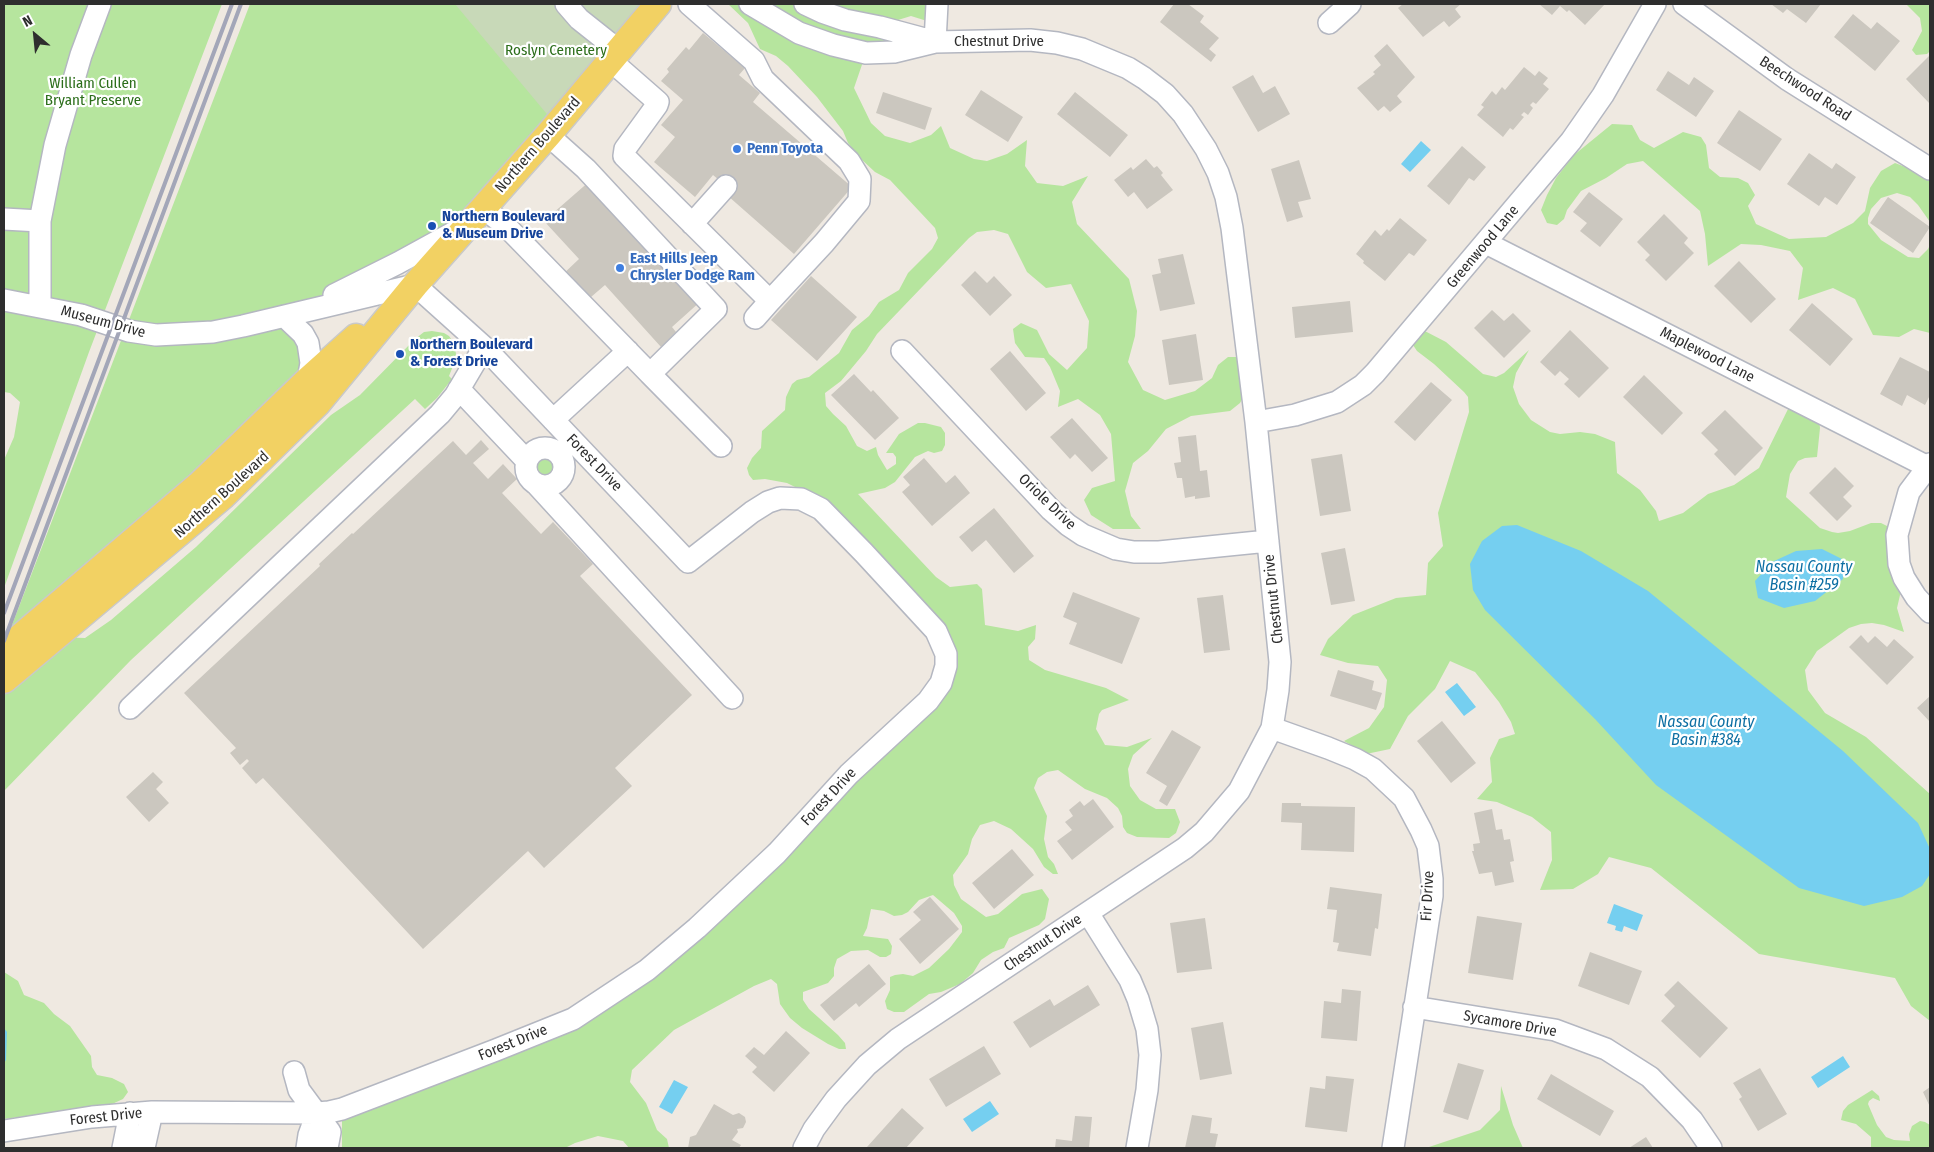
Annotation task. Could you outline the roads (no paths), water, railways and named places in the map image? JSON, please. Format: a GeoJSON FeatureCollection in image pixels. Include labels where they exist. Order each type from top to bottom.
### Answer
{"type":"FeatureCollection","features":[{"type":"Feature","properties":{"kind":"main road","name":"Northern Boulevard"},"geometry":{"type":"LineString","coordinates":[[4,680],[223,496],[317,404],[415,285],[548,135],[658,4]]}},
{"type":"Feature","properties":{"kind":"main road","name":"Northern Boulevard"},"geometry":{"type":"LineString","coordinates":[[4,651],[199,485],[308,380],[415,285]]}},
{"type":"Feature","properties":{"kind":"street","name":"Museum Drive"},"geometry":{"type":"LineString","coordinates":[[40,306],[40,221],[54,146],[81,55],[100,4]]}},
{"type":"Feature","properties":{"kind":"street"},"geometry":{"type":"LineString","coordinates":[[566,4],[658,102],[625,149],[624,156],[770,301]]}},
{"type":"Feature","properties":{"kind":"street"},"geometry":{"type":"LineString","coordinates":[[689,4],[754,61],[763,79],[849,161],[860,179],[859,201],[824,243],[755,318]]}},
{"type":"Feature","properties":{"kind":"street","name":"Chestnut Drive"},"geometry":{"type":"LineString","coordinates":[[750,4],[799,33],[833,45],[866,53],[894,52],[935,42],[1030,40],[1057,43],[1082,49],[1128,68],[1144,78],[1165,94],[1183,114],[1206,149],[1226,197],[1232,228],[1256,422],[1280,662],[1272,728],[1240,791],[1204,832],[1185,848],[898,1039],[866,1065],[836,1099],[814,1129],[804,1148]]}},
{"type":"Feature","properties":{"kind":"street","name":"Chestnut Drive"},"geometry":{"type":"LineString","coordinates":[[805,4],[845,20],[880,27],[935,42]]}},
{"type":"Feature","properties":{"kind":"street"},"geometry":{"type":"LineString","coordinates":[[935,42],[937,4]]}},
{"type":"Feature","properties":{"kind":"street"},"geometry":{"type":"LineString","coordinates":[[1329,23],[1350,4]]}},
{"type":"Feature","properties":{"kind":"street","name":"Greenwood Lane"},"geometry":{"type":"LineString","coordinates":[[1256,422],[1295,415],[1337,402],[1363,386],[1391,357],[1583,125],[1603,95],[1655,4]]}},
{"type":"Feature","properties":{"kind":"street","name":"Beechwood Road"},"geometry":{"type":"LineString","coordinates":[[1684,4],[1787,79],[1930,169]]}},
{"type":"Feature","properties":{"kind":"street"},"geometry":{"type":"LineString","coordinates":[[548,135],[605,189],[716,309],[650,374]]}},
{"type":"Feature","properties":{"kind":"street"},"geometry":{"type":"LineString","coordinates":[[692,224],[726,186]]}},
{"type":"Feature","properties":{"kind":"street"},"geometry":{"type":"LineString","coordinates":[[308,380],[311,363],[308,343],[303,334],[284,316],[353,287],[476,216],[505,225],[721,446]]}},
{"type":"Feature","properties":{"kind":"street"},"geometry":{"type":"LineString","coordinates":[[4,219],[40,221]]}},
{"type":"Feature","properties":{"kind":"street","name":"Maplewood Lane"},"geometry":{"type":"LineString","coordinates":[[1486,243],[1929,466]]}},
{"type":"Feature","properties":{"kind":"street","name":"Museum Drive"},"geometry":{"type":"LineString","coordinates":[[4,300],[81,315],[134,332],[156,335],[213,332],[415,285]]}},
{"type":"Feature","properties":{"kind":"street","name":"Forest Drive"},"geometry":{"type":"LineString","coordinates":[[11,1136],[92,1117],[130,1113],[317,1113],[342,1108],[573,1019],[647,970],[697,928],[777,853],[849,774],[928,701],[943,678],[946,654],[936,631],[821,509],[801,499],[780,498],[768,502],[752,512],[688,562],[566,447],[553,420],[484,347],[415,285]]}},
{"type":"Feature","properties":{"kind":"street","name":"Museum Drive"},"geometry":{"type":"LineString","coordinates":[[4,312],[40,306]]}},
{"type":"Feature","properties":{"kind":"street"},"geometry":{"type":"LineString","coordinates":[[130,708],[440,414],[459,389],[484,347]]}},
{"type":"Feature","properties":{"kind":"street"},"geometry":{"type":"LineString","coordinates":[[553,420],[628,351]]}},
{"type":"Feature","properties":{"kind":"street","name":"Oriole Drive"},"geometry":{"type":"LineString","coordinates":[[902,351],[1051,510],[1083,535],[1116,549],[1134,552],[1159,552],[1268,541]]}},
{"type":"Feature","properties":{"kind":"street"},"geometry":{"type":"LineString","coordinates":[[459,389],[526,460]]}},
{"type":"Feature","properties":{"kind":"street"},"geometry":{"type":"LineString","coordinates":[[537,485],[550,486],[561,478],[566,447],[554,450],[541,448],[535,450],[526,460],[526,475],[732,698]]}},
{"type":"Feature","properties":{"kind":"street"},"geometry":{"type":"LineString","coordinates":[[1929,466],[1915,483],[1905,502],[1897,535],[1897,549],[1904,578],[1916,597],[1930,612]]}},
{"type":"Feature","properties":{"kind":"street","name":"Fir Drive"},"geometry":{"type":"LineString","coordinates":[[1272,728],[1355,759],[1372,769],[1397,789],[1411,808],[1428,846],[1432,896],[1393,1148]]}},
{"type":"Feature","properties":{"kind":"street"},"geometry":{"type":"LineString","coordinates":[[1088,913],[1130,980],[1147,1029],[1150,1055],[1147,1090],[1137,1148]]}},
{"type":"Feature","properties":{"kind":"street","name":"Sycamore Drive"},"geometry":{"type":"LineString","coordinates":[[1414,1007],[1555,1030],[1606,1049],[1650,1077],[1692,1120],[1711,1148]]}},
{"type":"Feature","properties":{"kind":"street"},"geometry":{"type":"LineString","coordinates":[[294,1072],[299,1090],[330,1132],[327,1148]]}},
{"type":"Feature","properties":{"kind":"street"},"geometry":{"type":"LineString","coordinates":[[144,1148],[152,1112]]}},
{"type":"Feature","properties":{"kind":"street"},"geometry":{"type":"LineString","coordinates":[[123,1148],[130,1113]]}},
{"type":"Feature","properties":{"kind":"street"},"geometry":{"type":"LineString","coordinates":[[307,1148],[309,1135],[317,1113]]}},
{"type":"Feature","properties":{"kind":"water"},"geometry":{"type":"Polygon","coordinates":[[[1421,141],[1431,150],[1410,172],[1401,164],[1421,141]]]}},
{"type":"Feature","properties":{"kind":"water","name":"Nassau County Basin #384"},"geometry":{"type":"Polygon","coordinates":[[[1517,525],[1581,551],[1648,591],[1843,751],[1918,823],[1930,849],[1930,874],[1922,886],[1902,897],[1864,906],[1799,888],[1656,785],[1595,719],[1485,610],[1473,590],[1470,564],[1482,541],[1502,526],[1517,525]]]}},
{"type":"Feature","properties":{"kind":"water","name":"Nassau County Basin #259"},"geometry":{"type":"Polygon","coordinates":[[[1822,549],[1844,560],[1843,579],[1815,601],[1784,608],[1758,598],[1755,581],[1772,562],[1796,551],[1822,549]]]}},
{"type":"Feature","properties":{"kind":"water"},"geometry":{"type":"Polygon","coordinates":[[[1457,683],[1476,707],[1464,716],[1445,692],[1457,683]]]}},
{"type":"Feature","properties":{"kind":"water"},"geometry":{"type":"Polygon","coordinates":[[[1614,904],[1643,915],[1637,931],[1624,926],[1622,932],[1615,930],[1616,926],[1607,923],[1614,904]]]}},
{"type":"Feature","properties":{"kind":"water"},"geometry":{"type":"Polygon","coordinates":[[[4,1028],[7,1032],[6,1060],[4,1063],[4,1028]]]}},
{"type":"Feature","properties":{"kind":"water"},"geometry":{"type":"Polygon","coordinates":[[[1843,1056],[1850,1067],[1818,1088],[1811,1077],[1843,1056]]]}},
{"type":"Feature","properties":{"kind":"water"},"geometry":{"type":"Polygon","coordinates":[[[674,1080],[688,1087],[672,1114],[659,1107],[674,1080]]]}},
{"type":"Feature","properties":{"kind":"water"},"geometry":{"type":"Polygon","coordinates":[[[990,1101],[999,1114],[972,1132],[963,1119],[990,1101]]]}},
{"type":"Feature","properties":{"kind":"railway"},"geometry":{"type":"LineString","coordinates":[[4,613],[232,4]]}},
{"type":"Feature","properties":{"kind":"railway"},"geometry":{"type":"LineString","coordinates":[[4,641],[241,4]]}},
{"type":"Feature","properties":{"kind":"place","name":"Penn Toyota"},"geometry":{"type":"Point","coordinates":[737,149]}},
{"type":"Feature","properties":{"kind":"place","name":"Northern Boulevard & Museum Drive"},"geometry":{"type":"Point","coordinates":[432,226]}},
{"type":"Feature","properties":{"kind":"place","name":"East Hills Jeep Chrysler Dodge Ram"},"geometry":{"type":"Point","coordinates":[620,268]}},
{"type":"Feature","properties":{"kind":"place","name":"Northern Boulevard & Forest Drive"},"geometry":{"type":"Point","coordinates":[400,354]}},
{"type":"Feature","properties":{"kind":"park label","name":"Roslyn Cemetery"},"geometry":{"type":"Point","coordinates":[556,51]}},
{"type":"Feature","properties":{"kind":"park label","name":"William Cullen Bryant Preserve"},"geometry":{"type":"Point","coordinates":[93,92]}}]}
